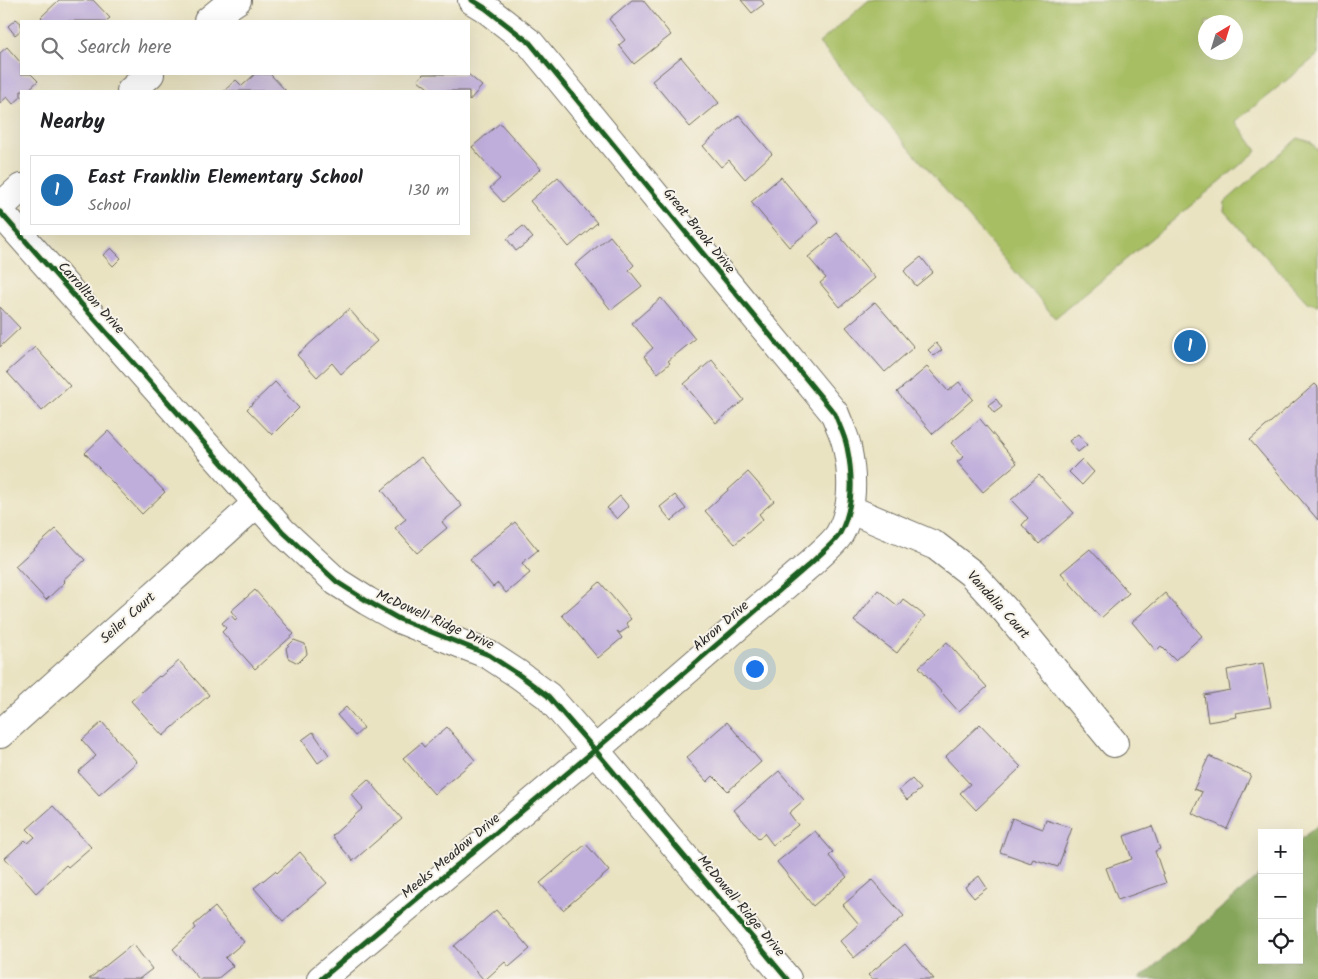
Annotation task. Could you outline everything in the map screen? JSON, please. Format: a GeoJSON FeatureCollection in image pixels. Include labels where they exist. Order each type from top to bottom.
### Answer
{"type":"FeatureCollection","features":[{"type":"Feature","properties":{"kind":"street"},"geometry":{"type":"LineString","coordinates":[[209,20],[237,0]]}},
{"type":"Feature","properties":{"kind":"street","name":"Great Brook Drive"},"geometry":{"type":"LineString","coordinates":[[472,0],[530,43],[835,414],[847,446],[851,473],[849,509]]}},
{"type":"Feature","properties":{"kind":"street"},"geometry":{"type":"LineString","coordinates":[[132,90],[149,75]]}},
{"type":"Feature","properties":{"kind":"street"},"geometry":{"type":"LineString","coordinates":[[0,207],[20,189]]}},
{"type":"Feature","properties":{"kind":"street","name":"Carrollton Drive"},"geometry":{"type":"LineString","coordinates":[[0,212],[20,235]]}},
{"type":"Feature","properties":{"kind":"street","name":"Carrollton Drive"},"geometry":{"type":"LineString","coordinates":[[20,235],[126,354]]}},
{"type":"Feature","properties":{"kind":"street","name":"McDowell Ridge Drive"},"geometry":{"type":"LineString","coordinates":[[126,354],[282,531],[337,582],[399,619],[489,655],[548,696],[787,979]]}},
{"type":"Feature","properties":{"kind":"street","name":"Seiler Court"},"geometry":{"type":"LineString","coordinates":[[0,734],[257,503]]}},
{"type":"Feature","properties":{"kind":"street","name":"Vandalia Court"},"geometry":{"type":"LineString","coordinates":[[849,509],[936,546],[970,573],[1005,610],[1114,743]]}},
{"type":"Feature","properties":{"kind":"street","name":"Akron Drive"},"geometry":{"type":"LineString","coordinates":[[595,750],[811,563],[838,536],[849,509]]}},
{"type":"Feature","properties":{"kind":"street","name":"Meeks Meadow Drive"},"geometry":{"type":"LineString","coordinates":[[321,979],[595,750]]}},
{"type":"Feature","properties":{"kind":"green space"},"geometry":{"type":"Polygon","coordinates":[[[869,0],[1318,0],[1318,55],[1236,121],[1257,151],[1055,318],[819,43],[869,0]]]}},
{"type":"Feature","properties":{"kind":"green space"},"geometry":{"type":"Polygon","coordinates":[[[1298,138],[1311,142],[1318,151],[1318,305],[1308,303],[1224,211],[1225,202],[1298,138]]]}},
{"type":"Feature","properties":{"kind":"green space"},"geometry":{"type":"Polygon","coordinates":[[[1318,825],[1318,979],[1139,979],[1258,876],[1258,964],[1303,964],[1303,838],[1318,825]]]}},
{"type":"Feature","properties":{"kind":"building"},"geometry":{"type":"Polygon","coordinates":[[[59,0],[93,0],[110,18],[107,20],[44,20],[41,17],[59,0]]]}},
{"type":"Feature","properties":{"kind":"building"},"geometry":{"type":"Polygon","coordinates":[[[632,0],[643,0],[671,35],[634,64],[619,45],[625,40],[609,19],[632,0]]]}},
{"type":"Feature","properties":{"kind":"building"},"geometry":{"type":"Polygon","coordinates":[[[741,0],[761,0],[764,4],[752,13],[741,0]]]}},
{"type":"Feature","properties":{"kind":"building"},"geometry":{"type":"Polygon","coordinates":[[[16,19],[20,22],[20,31],[15,35],[8,26],[16,19]]]}},
{"type":"Feature","properties":{"kind":"building"},"geometry":{"type":"Polygon","coordinates":[[[7,47],[20,62],[20,75],[32,75],[38,81],[28,90],[20,90],[20,98],[13,104],[7,97],[0,103],[0,53],[7,47]]]}},
{"type":"Feature","properties":{"kind":"building"},"geometry":{"type":"Polygon","coordinates":[[[681,57],[719,103],[690,127],[652,81],[681,57]]]}},
{"type":"Feature","properties":{"kind":"building"},"geometry":{"type":"Polygon","coordinates":[[[254,75],[271,75],[285,90],[225,90],[236,80],[242,86],[254,75]]]}},
{"type":"Feature","properties":{"kind":"building"},"geometry":{"type":"Polygon","coordinates":[[[422,75],[469,75],[482,86],[470,100],[470,90],[431,90],[418,80],[422,75]]]}},
{"type":"Feature","properties":{"kind":"building"},"geometry":{"type":"Polygon","coordinates":[[[739,115],[772,154],[745,179],[729,160],[721,167],[703,146],[739,115]]]}},
{"type":"Feature","properties":{"kind":"building"},"geometry":{"type":"Polygon","coordinates":[[[500,123],[541,169],[503,202],[490,188],[500,179],[472,147],[500,123]]]}},
{"type":"Feature","properties":{"kind":"building"},"geometry":{"type":"Polygon","coordinates":[[[558,177],[597,223],[569,247],[530,201],[558,177]]]}},
{"type":"Feature","properties":{"kind":"building"},"geometry":{"type":"Polygon","coordinates":[[[781,177],[819,223],[789,247],[751,202],[781,177]]]}},
{"type":"Feature","properties":{"kind":"building"},"geometry":{"type":"Polygon","coordinates":[[[523,226],[533,238],[516,251],[507,239],[523,226]]]}},
{"type":"Feature","properties":{"kind":"building"},"geometry":{"type":"Polygon","coordinates":[[[837,233],[875,278],[840,307],[820,283],[826,278],[808,257],[837,233]]]}},
{"type":"Feature","properties":{"kind":"building"},"geometry":{"type":"Polygon","coordinates":[[[610,236],[634,265],[629,270],[642,286],[611,310],[575,265],[610,236]]]}},
{"type":"Feature","properties":{"kind":"building"},"geometry":{"type":"Polygon","coordinates":[[[111,248],[121,258],[113,266],[103,255],[111,248]]]}},
{"type":"Feature","properties":{"kind":"building"},"geometry":{"type":"Polygon","coordinates":[[[921,257],[933,272],[916,286],[904,271],[921,257]]]}},
{"type":"Feature","properties":{"kind":"building"},"geometry":{"type":"Polygon","coordinates":[[[661,298],[695,339],[668,361],[670,363],[658,373],[644,356],[653,348],[632,323],[661,298]]]}},
{"type":"Feature","properties":{"kind":"building"},"geometry":{"type":"Polygon","coordinates":[[[875,302],[914,347],[885,372],[846,327],[875,302]]]}},
{"type":"Feature","properties":{"kind":"building"},"geometry":{"type":"Polygon","coordinates":[[[0,307],[20,328],[0,347],[0,307]]]}},
{"type":"Feature","properties":{"kind":"building"},"geometry":{"type":"Polygon","coordinates":[[[349,309],[377,341],[341,374],[332,363],[317,377],[297,355],[349,309]]]}},
{"type":"Feature","properties":{"kind":"building"},"geometry":{"type":"Polygon","coordinates":[[[936,343],[942,350],[934,356],[928,350],[936,343]]]}},
{"type":"Feature","properties":{"kind":"building"},"geometry":{"type":"Polygon","coordinates":[[[35,347],[70,386],[42,411],[7,372],[35,347]]]}},
{"type":"Feature","properties":{"kind":"building"},"geometry":{"type":"Polygon","coordinates":[[[712,360],[744,400],[716,423],[684,384],[712,360]]]}},
{"type":"Feature","properties":{"kind":"building"},"geometry":{"type":"Polygon","coordinates":[[[927,367],[948,391],[959,382],[973,399],[933,434],[897,392],[927,367]]]}},
{"type":"Feature","properties":{"kind":"building"},"geometry":{"type":"Polygon","coordinates":[[[275,382],[299,408],[272,435],[247,409],[275,382]]]}},
{"type":"Feature","properties":{"kind":"building"},"geometry":{"type":"Polygon","coordinates":[[[1315,384],[1318,387],[1318,520],[1250,440],[1315,384]]]}},
{"type":"Feature","properties":{"kind":"building"},"geometry":{"type":"Polygon","coordinates":[[[996,399],[1002,407],[994,413],[988,405],[996,399]]]}},
{"type":"Feature","properties":{"kind":"building"},"geometry":{"type":"Polygon","coordinates":[[[980,419],[1017,463],[983,492],[957,462],[964,457],[951,443],[980,419]]]}},
{"type":"Feature","properties":{"kind":"building"},"geometry":{"type":"Polygon","coordinates":[[[108,431],[165,492],[142,514],[85,453],[108,431]]]}},
{"type":"Feature","properties":{"kind":"building"},"geometry":{"type":"Polygon","coordinates":[[[1078,434],[1087,445],[1078,452],[1069,441],[1078,434]]]}},
{"type":"Feature","properties":{"kind":"building"},"geometry":{"type":"Polygon","coordinates":[[[421,457],[462,506],[442,522],[447,528],[417,553],[395,528],[406,519],[382,490],[421,457]]]}},
{"type":"Feature","properties":{"kind":"building"},"geometry":{"type":"Polygon","coordinates":[[[1082,459],[1094,472],[1082,485],[1069,472],[1082,459]]]}},
{"type":"Feature","properties":{"kind":"building"},"geometry":{"type":"Polygon","coordinates":[[[748,472],[774,501],[759,514],[763,519],[735,544],[705,511],[748,472]]]}},
{"type":"Feature","properties":{"kind":"building"},"geometry":{"type":"Polygon","coordinates":[[[1039,475],[1074,513],[1039,544],[1022,525],[1028,518],[1011,500],[1039,475]]]}},
{"type":"Feature","properties":{"kind":"building"},"geometry":{"type":"Polygon","coordinates":[[[675,495],[686,509],[671,521],[660,507],[675,495]]]}},
{"type":"Feature","properties":{"kind":"building"},"geometry":{"type":"Polygon","coordinates":[[[620,496],[629,507],[617,519],[607,508],[620,496]]]}},
{"type":"Feature","properties":{"kind":"building"},"geometry":{"type":"Polygon","coordinates":[[[515,522],[538,550],[522,563],[530,573],[506,593],[498,583],[493,587],[470,559],[515,522]]]}},
{"type":"Feature","properties":{"kind":"building"},"geometry":{"type":"Polygon","coordinates":[[[56,529],[85,560],[63,580],[65,582],[46,600],[15,566],[56,529]]]}},
{"type":"Feature","properties":{"kind":"building"},"geometry":{"type":"Polygon","coordinates":[[[1090,549],[1129,593],[1101,618],[1061,573],[1090,549]]]}},
{"type":"Feature","properties":{"kind":"building"},"geometry":{"type":"Polygon","coordinates":[[[600,582],[631,619],[626,623],[629,627],[620,633],[617,631],[622,638],[598,658],[562,615],[600,582]]]}},
{"type":"Feature","properties":{"kind":"building"},"geometry":{"type":"Polygon","coordinates":[[[255,590],[294,634],[255,669],[222,632],[226,628],[222,623],[231,615],[235,620],[237,618],[231,611],[255,590]]]}},
{"type":"Feature","properties":{"kind":"building"},"geometry":{"type":"Polygon","coordinates":[[[878,590],[898,606],[903,599],[925,616],[897,653],[854,621],[878,590]]]}},
{"type":"Feature","properties":{"kind":"building"},"geometry":{"type":"Polygon","coordinates":[[[1165,593],[1202,636],[1175,660],[1161,646],[1156,651],[1132,622],[1165,593]]]}},
{"type":"Feature","properties":{"kind":"building"},"geometry":{"type":"Polygon","coordinates":[[[294,640],[305,644],[307,654],[298,663],[288,658],[286,648],[294,640]]]}},
{"type":"Feature","properties":{"kind":"building"},"geometry":{"type":"Polygon","coordinates":[[[947,642],[987,687],[959,712],[919,667],[947,642]]]}},
{"type":"Feature","properties":{"kind":"building"},"geometry":{"type":"Polygon","coordinates":[[[179,661],[209,695],[163,736],[131,701],[179,661]]]}},
{"type":"Feature","properties":{"kind":"building"},"geometry":{"type":"Polygon","coordinates":[[[1263,663],[1271,707],[1236,713],[1237,717],[1208,722],[1204,695],[1230,690],[1227,670],[1263,663]]]}},
{"type":"Feature","properties":{"kind":"building"},"geometry":{"type":"Polygon","coordinates":[[[346,707],[364,728],[355,736],[337,715],[346,707]]]}},
{"type":"Feature","properties":{"kind":"building"},"geometry":{"type":"Polygon","coordinates":[[[102,722],[137,762],[99,795],[78,772],[96,756],[82,740],[102,722]]]}},
{"type":"Feature","properties":{"kind":"building"},"geometry":{"type":"Polygon","coordinates":[[[727,722],[761,762],[728,791],[713,776],[707,782],[686,758],[727,722]]]}},
{"type":"Feature","properties":{"kind":"building"},"geometry":{"type":"Polygon","coordinates":[[[980,724],[1021,767],[976,810],[960,793],[970,784],[945,757],[980,724]]]}},
{"type":"Feature","properties":{"kind":"building"},"geometry":{"type":"Polygon","coordinates":[[[447,727],[475,760],[434,794],[403,758],[421,743],[424,747],[447,727]]]}},
{"type":"Feature","properties":{"kind":"building"},"geometry":{"type":"Polygon","coordinates":[[[313,732],[329,755],[318,763],[302,740],[313,732]]]}},
{"type":"Feature","properties":{"kind":"building"},"geometry":{"type":"Polygon","coordinates":[[[1209,756],[1251,775],[1227,829],[1192,813],[1202,792],[1194,789],[1209,756]]]}},
{"type":"Feature","properties":{"kind":"building"},"geometry":{"type":"Polygon","coordinates":[[[779,771],[804,800],[789,813],[798,825],[773,845],[764,833],[759,839],[734,810],[779,771]]]}},
{"type":"Feature","properties":{"kind":"building"},"geometry":{"type":"Polygon","coordinates":[[[368,779],[402,819],[353,861],[332,836],[363,808],[351,794],[368,779]]]}},
{"type":"Feature","properties":{"kind":"building"},"geometry":{"type":"Polygon","coordinates":[[[912,779],[921,789],[907,800],[899,790],[912,779]]]}},
{"type":"Feature","properties":{"kind":"building"},"geometry":{"type":"Polygon","coordinates":[[[53,806],[91,847],[68,867],[66,865],[36,893],[5,858],[25,840],[28,843],[35,837],[27,829],[53,806]]]}},
{"type":"Feature","properties":{"kind":"building"},"geometry":{"type":"Polygon","coordinates":[[[1012,818],[1043,829],[1046,820],[1072,828],[1058,867],[1033,859],[1031,863],[1000,852],[1012,818]]]}},
{"type":"Feature","properties":{"kind":"building"},"geometry":{"type":"Polygon","coordinates":[[[1152,826],[1160,849],[1155,851],[1166,883],[1118,900],[1106,868],[1132,859],[1124,836],[1152,826]]]}},
{"type":"Feature","properties":{"kind":"building"},"geometry":{"type":"Polygon","coordinates":[[[815,831],[833,852],[829,856],[847,877],[813,906],[777,862],[815,831]]]}},
{"type":"Feature","properties":{"kind":"building"},"geometry":{"type":"Polygon","coordinates":[[[586,844],[609,871],[563,910],[540,883],[586,844]]]}},
{"type":"Feature","properties":{"kind":"building"},"geometry":{"type":"Polygon","coordinates":[[[300,852],[327,883],[283,921],[254,888],[275,871],[277,873],[300,852]]]}},
{"type":"Feature","properties":{"kind":"building"},"geometry":{"type":"Polygon","coordinates":[[[979,876],[987,888],[974,898],[965,887],[979,876]]]}},
{"type":"Feature","properties":{"kind":"building"},"geometry":{"type":"Polygon","coordinates":[[[872,880],[904,916],[854,958],[840,941],[859,924],[843,905],[872,880]]]}},
{"type":"Feature","properties":{"kind":"building"},"geometry":{"type":"Polygon","coordinates":[[[215,907],[244,942],[225,958],[233,966],[217,979],[199,979],[173,949],[196,928],[194,925],[215,907]]]}},
{"type":"Feature","properties":{"kind":"building"},"geometry":{"type":"Polygon","coordinates":[[[496,910],[530,949],[509,967],[505,962],[486,979],[483,979],[454,946],[496,910]]]}},
{"type":"Feature","properties":{"kind":"building"},"geometry":{"type":"Polygon","coordinates":[[[133,944],[152,969],[139,979],[89,979],[133,944]]]}},
{"type":"Feature","properties":{"kind":"building"},"geometry":{"type":"Polygon","coordinates":[[[905,944],[934,979],[872,979],[868,975],[905,944]]]}},
{"type":"Feature","properties":{"kind":"cycle path"},"geometry":{"type":"LineString","coordinates":[[321,979],[595,750],[811,563],[839,535],[850,503],[849,458],[845,439],[835,414],[530,43],[472,0]]}},
{"type":"Feature","properties":{"kind":"cycle path"},"geometry":{"type":"LineString","coordinates":[[0,212],[20,235]]}},
{"type":"Feature","properties":{"kind":"cycle path"},"geometry":{"type":"LineString","coordinates":[[20,235],[282,531],[337,582],[399,619],[489,655],[548,696],[787,979]]}},
{"type":"Feature","properties":{"kind":"place","name":"East Franklin Elementary School"},"geometry":{"type":"Point","coordinates":[1190,346]}}]}
